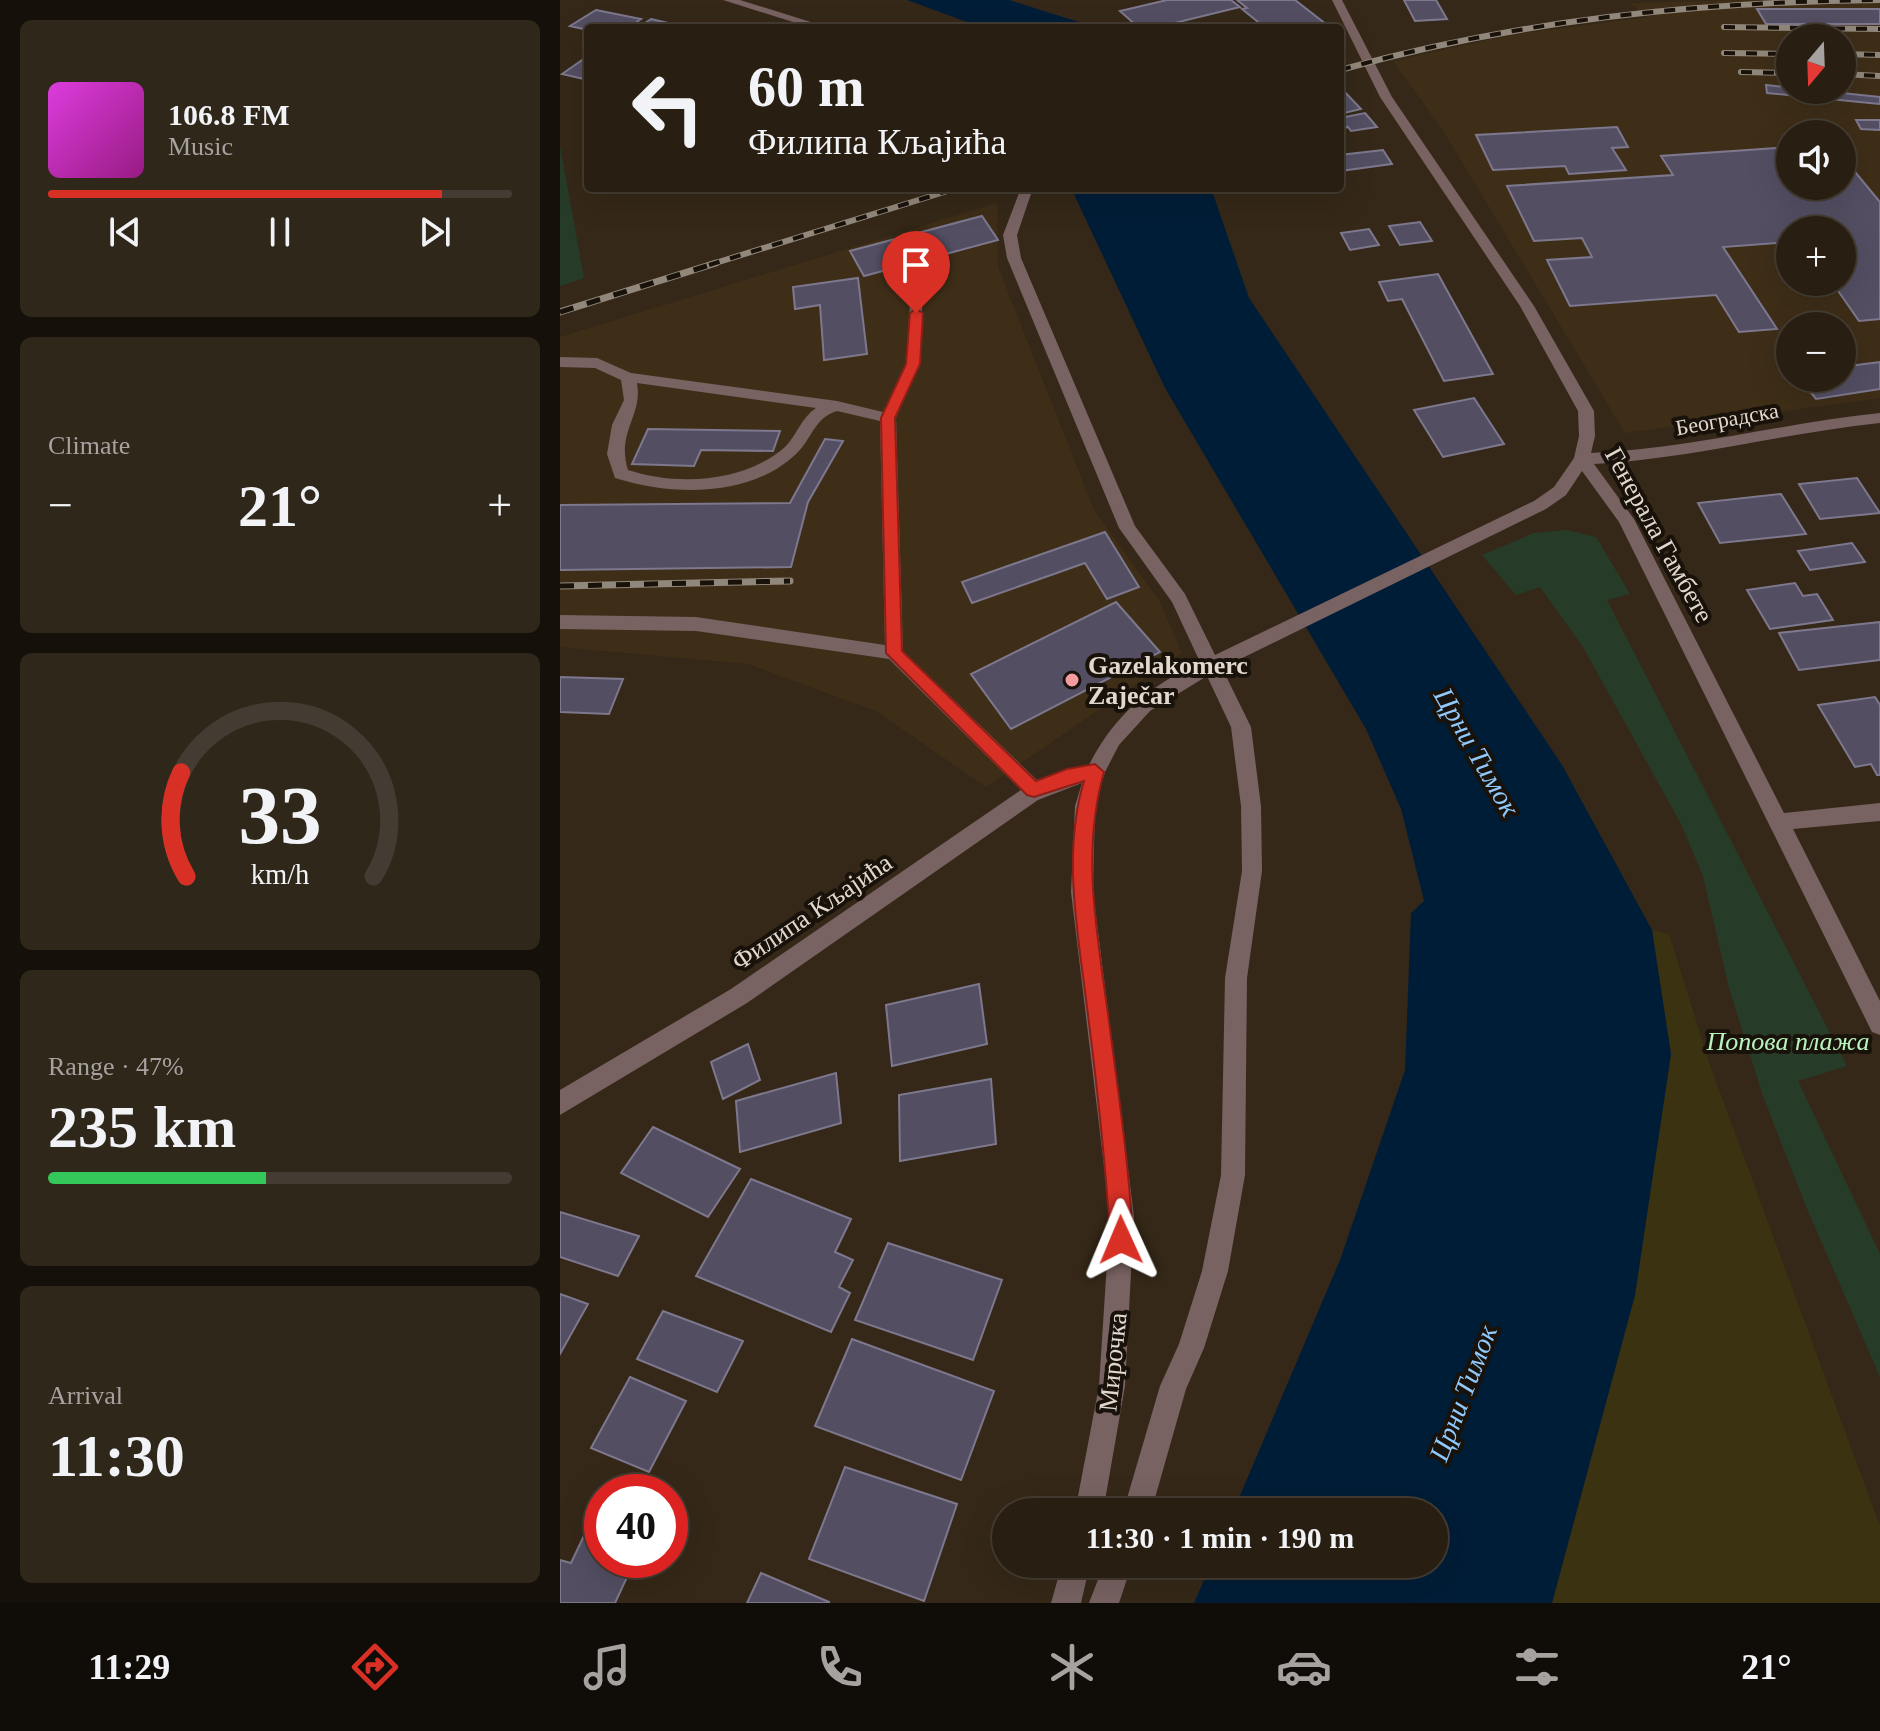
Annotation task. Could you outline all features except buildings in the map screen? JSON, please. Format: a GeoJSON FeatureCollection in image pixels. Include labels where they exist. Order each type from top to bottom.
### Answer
{"type":"FeatureCollection","features":[{"type":"Feature","properties":{"kind":"street"},"geometry":{"type":"LineString","coordinates":[[728,0],[810,24]]}},
{"type":"Feature","properties":{"kind":"street","name":"Генерала Гамбете"},"geometry":{"type":"LineString","coordinates":[[1337,0],[1386,97],[1527,306],[1586,411],[1587,436],[1582,459],[1626,519],[1880,1024]]}},
{"type":"Feature","properties":{"kind":"street"},"geometry":{"type":"LineString","coordinates":[[1026,192],[1010,235],[1014,258],[1127,528],[1179,599],[1241,727],[1251,806],[1252,871],[1236,978],[1233,1175],[1215,1271],[1191,1348],[1173,1386],[1141,1498]]}},
{"type":"Feature","properties":{"kind":"street"},"geometry":{"type":"LineString","coordinates":[[894,653],[888,418],[913,364],[918,288]]}},
{"type":"Feature","properties":{"kind":"street"},"geometry":{"type":"LineString","coordinates":[[560,362],[597,363],[628,377],[837,406],[888,418]]}},
{"type":"Feature","properties":{"kind":"street"},"geometry":{"type":"LineString","coordinates":[[628,377],[632,400],[620,425],[615,454],[621,474],[643,484],[684,486],[735,479],[779,461],[795,447],[808,422],[822,410],[837,406]]}},
{"type":"Feature","properties":{"kind":"street","name":"Београдска"},"geometry":{"type":"LineString","coordinates":[[1582,459],[1645,456],[1822,424],[1880,418]]}},
{"type":"Feature","properties":{"kind":"street","name":"Мирочка"},"geometry":{"type":"LineString","coordinates":[[1092,1498],[1112,1386],[1122,1216],[1082,892],[1085,806],[1095,772],[1112,739],[1143,706],[1185,678],[1485,534],[1560,491],[1582,459]]}},
{"type":"Feature","properties":{"kind":"street"},"geometry":{"type":"LineString","coordinates":[[560,622],[696,624],[894,653],[1034,790]]}},
{"type":"Feature","properties":{"kind":"street","name":"Филипа Кљајића"},"geometry":{"type":"LineString","coordinates":[[560,1103],[739,996],[996,820],[1034,790],[1067,776],[1095,772]]}},
{"type":"Feature","properties":{"kind":"street"},"geometry":{"type":"LineString","coordinates":[[1779,822],[1880,812]]}},
{"type":"Feature","properties":{"kind":"street"},"geometry":{"type":"LineString","coordinates":[[1066,1603],[1072,1578]]}},
{"type":"Feature","properties":{"kind":"street"},"geometry":{"type":"LineString","coordinates":[[1104,1603],[1113,1578]]}},
{"type":"Feature","properties":{"kind":"shaded area"},"geometry":{"type":"Polygon","coordinates":[[[1880,0],[1880,398],[1625,433],[1442,129],[1393,61],[1511,35],[1648,17],[1629,3],[1880,0]]]}},
{"type":"Feature","properties":{"kind":"shaded area"},"geometry":{"type":"Polygon","coordinates":[[[997,203],[998,267],[1094,510],[1160,602],[1182,653],[986,787],[876,711],[748,664],[560,647],[560,337],[997,203]]]}},
{"type":"Feature","properties":{"kind":"green space"},"geometry":{"type":"Polygon","coordinates":[[[560,146],[584,278],[560,286],[560,146]]]}},
{"type":"Feature","properties":{"kind":"green space","name":"Попова плажа"},"geometry":{"type":"Polygon","coordinates":[[[1567,530],[1596,537],[1630,594],[1607,600],[1847,1066],[1798,1081],[1880,1254],[1880,1377],[1805,1204],[1763,1096],[1729,988],[1703,876],[1681,824],[1583,647],[1540,587],[1516,595],[1482,555],[1534,533],[1567,530]]]}},
{"type":"Feature","properties":{"kind":"sand"},"geometry":{"type":"Polygon","coordinates":[[[1652,930],[1669,934],[1710,1065],[1880,1526],[1880,1603],[1552,1603],[1635,1295],[1671,1054],[1652,930]]]}},
{"type":"Feature","properties":{"kind":"water"},"geometry":{"type":"Polygon","coordinates":[[[907,0],[1009,0],[1083,24],[966,24],[907,0]]]}},
{"type":"Feature","properties":{"kind":"water","name":"Црни Тимок"},"geometry":{"type":"Polygon","coordinates":[[[1073,192],[1212,192],[1249,298],[1562,765],[1652,930],[1671,1054],[1635,1295],[1552,1603],[1194,1603],[1205,1578],[1448,1578],[1448,1498],[1239,1498],[1340,1260],[1405,1070],[1411,913],[1424,901],[1401,809],[1366,729],[1165,388],[1073,192]]]}},
{"type":"Feature","properties":{"kind":"railway"},"geometry":{"type":"LineString","coordinates":[[1344,69],[1474,38],[1608,17],[1742,5],[1880,0]]}},
{"type":"Feature","properties":{"kind":"railway"},"geometry":{"type":"LineString","coordinates":[[1724,27],[1880,29]]}},
{"type":"Feature","properties":{"kind":"railway"},"geometry":{"type":"LineString","coordinates":[[1724,53],[1776,54]]}},
{"type":"Feature","properties":{"kind":"railway"},"geometry":{"type":"LineString","coordinates":[[1856,54],[1880,55]]}},
{"type":"Feature","properties":{"kind":"railway"},"geometry":{"type":"LineString","coordinates":[[1741,72],[1776,73]]}},
{"type":"Feature","properties":{"kind":"railway"},"geometry":{"type":"LineString","coordinates":[[1856,75],[1880,76]]}},
{"type":"Feature","properties":{"kind":"railway"},"geometry":{"type":"LineString","coordinates":[[709,265],[944,192]]}},
{"type":"Feature","properties":{"kind":"railway"},"geometry":{"type":"LineString","coordinates":[[560,312],[716,263]]}},
{"type":"Feature","properties":{"kind":"railway"},"geometry":{"type":"LineString","coordinates":[[560,586],[790,581]]}},
{"type":"Feature","properties":{"kind":"place","name":"Gazelakomerc Zaječar"},"geometry":{"type":"Point","coordinates":[1072,680]}},
{"type":"Feature","properties":{"kind":"route"},"geometry":{"type":"LineString","coordinates":[[916,313],[913,364],[888,418],[894,653],[1034,790],[1067,776],[1095,772],[1085,806],[1082,892],[1118,1165],[1121,1240]]}}]}
